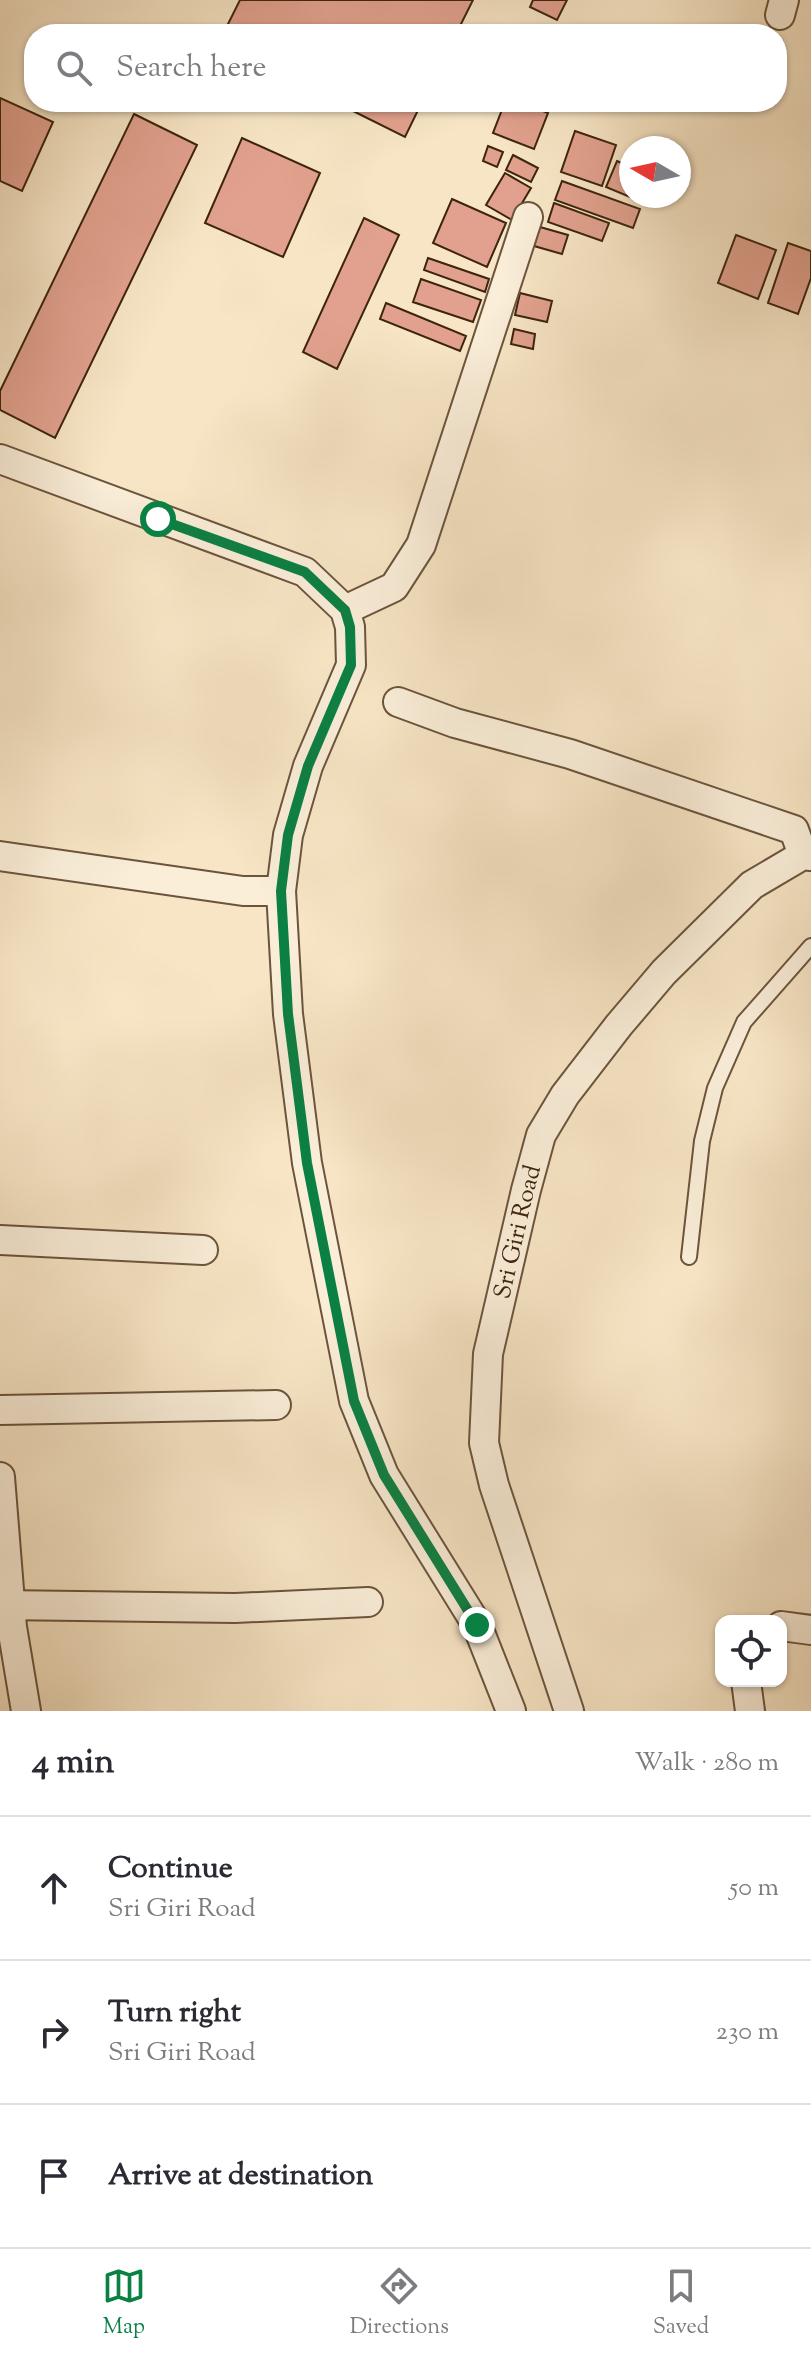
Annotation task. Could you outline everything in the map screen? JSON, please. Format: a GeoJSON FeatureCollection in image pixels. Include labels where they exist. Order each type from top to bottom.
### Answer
{"type":"FeatureCollection","features":[{"type":"Feature","properties":{"kind":"street"},"geometry":{"type":"LineString","coordinates":[[345,610],[394,587],[421,545],[528,217]]}},
{"type":"Feature","properties":{"kind":"street"},"geometry":{"type":"LineString","coordinates":[[0,459],[305,572],[345,610],[350,627],[351,665],[308,766],[288,835],[281,891],[288,1014],[307,1163],[354,1401],[384,1475],[477,1625],[508,1710]]}},
{"type":"Feature","properties":{"kind":"street"},"geometry":{"type":"LineString","coordinates":[[398,702],[455,723],[570,754],[794,830],[807,855]]}},
{"type":"Feature","properties":{"kind":"street","name":"Sri Giri Road"},"geometry":{"type":"LineString","coordinates":[[569,1711],[494,1485],[484,1443],[488,1354],[541,1135],[565,1095],[664,972],[752,885],[807,855]]}},
{"type":"Feature","properties":{"kind":"street"},"geometry":{"type":"LineString","coordinates":[[0,856],[243,891],[281,891]]}},
{"type":"Feature","properties":{"kind":"street"},"geometry":{"type":"LineString","coordinates":[[0,1240],[203,1250]]}},
{"type":"Feature","properties":{"kind":"street"},"geometry":{"type":"LineString","coordinates":[[0,1410],[276,1405]]}},
{"type":"Feature","properties":{"kind":"street"},"geometry":{"type":"LineString","coordinates":[[0,1477],[5,1605],[26,1711]]}},
{"type":"Feature","properties":{"kind":"street"},"geometry":{"type":"LineString","coordinates":[[5,1605],[235,1608],[368,1602]]}},
{"type":"Feature","properties":{"kind":"street"},"geometry":{"type":"LineString","coordinates":[[787,1627],[811,1630]]}},
{"type":"Feature","properties":{"kind":"street"},"geometry":{"type":"LineString","coordinates":[[747,1687],[750,1711]]}},
{"type":"Feature","properties":{"kind":"lane"},"geometry":{"type":"LineString","coordinates":[[689,1257],[702,1141],[715,1088],[744,1022],[811,946]]}},
{"type":"Feature","properties":{"kind":"building"},"geometry":{"type":"Polygon","coordinates":[[[240,0],[473,0],[461,24],[228,24],[240,0]]]}},
{"type":"Feature","properties":{"kind":"building"},"geometry":{"type":"Polygon","coordinates":[[[533,0],[567,0],[557,20],[530,7],[533,0]]]}},
{"type":"Feature","properties":{"kind":"building"},"geometry":{"type":"Polygon","coordinates":[[[0,98],[24,109],[24,112],[53,122],[22,191],[0,181],[0,98]]]}},
{"type":"Feature","properties":{"kind":"building"},"geometry":{"type":"Polygon","coordinates":[[[355,112],[417,112],[405,137],[355,112]]]}},
{"type":"Feature","properties":{"kind":"building"},"geometry":{"type":"Polygon","coordinates":[[[501,112],[548,113],[534,149],[493,133],[501,112]]]}},
{"type":"Feature","properties":{"kind":"building"},"geometry":{"type":"Polygon","coordinates":[[[134,114],[197,145],[55,438],[0,410],[0,391],[134,114]]]}},
{"type":"Feature","properties":{"kind":"building"},"geometry":{"type":"Polygon","coordinates":[[[575,131],[616,145],[602,186],[561,172],[575,131]]]}},
{"type":"Feature","properties":{"kind":"building"},"geometry":{"type":"Polygon","coordinates":[[[242,138],[320,173],[283,257],[205,223],[242,138]]]}},
{"type":"Feature","properties":{"kind":"building"},"geometry":{"type":"Polygon","coordinates":[[[488,146],[503,152],[497,167],[483,161],[488,146]]]}},
{"type":"Feature","properties":{"kind":"building"},"geometry":{"type":"Polygon","coordinates":[[[513,155],[538,168],[531,182],[506,170],[513,155]]]}},
{"type":"Feature","properties":{"kind":"building"},"geometry":{"type":"Polygon","coordinates":[[[617,161],[619,162],[619,192],[606,187],[617,161]]]}},
{"type":"Feature","properties":{"kind":"building"},"geometry":{"type":"Polygon","coordinates":[[[505,173],[531,188],[512,220],[486,205],[505,173]]]}},
{"type":"Feature","properties":{"kind":"building"},"geometry":{"type":"Polygon","coordinates":[[[562,181],[619,201],[619,208],[640,209],[633,228],[555,200],[562,181]]]}},
{"type":"Feature","properties":{"kind":"building"},"geometry":{"type":"Polygon","coordinates":[[[452,199],[506,223],[487,267],[433,243],[452,199]]]}},
{"type":"Feature","properties":{"kind":"building"},"geometry":{"type":"Polygon","coordinates":[[[554,203],[609,223],[602,241],[548,222],[554,203]]]}},
{"type":"Feature","properties":{"kind":"building"},"geometry":{"type":"Polygon","coordinates":[[[364,218],[399,235],[337,369],[303,352],[364,218]]]}},
{"type":"Feature","properties":{"kind":"building"},"geometry":{"type":"Polygon","coordinates":[[[540,227],[568,235],[562,254],[534,246],[540,227]]]}},
{"type":"Feature","properties":{"kind":"building"},"geometry":{"type":"Polygon","coordinates":[[[736,235],[776,250],[758,299],[718,283],[736,235]]]}},
{"type":"Feature","properties":{"kind":"building"},"geometry":{"type":"Polygon","coordinates":[[[788,243],[811,251],[811,278],[798,314],[768,303],[788,243]]]}},
{"type":"Feature","properties":{"kind":"building"},"geometry":{"type":"Polygon","coordinates":[[[428,258],[489,279],[485,292],[424,270],[428,258]]]}},
{"type":"Feature","properties":{"kind":"building"},"geometry":{"type":"Polygon","coordinates":[[[421,279],[481,300],[473,322],[413,302],[421,279]]]}},
{"type":"Feature","properties":{"kind":"building"},"geometry":{"type":"Polygon","coordinates":[[[520,293],[552,301],[547,322],[515,315],[520,293]]]}},
{"type":"Feature","properties":{"kind":"building"},"geometry":{"type":"Polygon","coordinates":[[[386,303],[466,336],[460,351],[380,319],[386,303]]]}},
{"type":"Feature","properties":{"kind":"building"},"geometry":{"type":"Polygon","coordinates":[[[514,329],[535,334],[533,349],[511,344],[514,329]]]}},
{"type":"Feature","properties":{"kind":"route"},"geometry":{"type":"LineString","coordinates":[[158,519],[305,572],[345,610],[350,627],[351,665],[308,766],[288,835],[281,891],[288,1014],[307,1163],[354,1401],[384,1475],[477,1625]]}}]}
